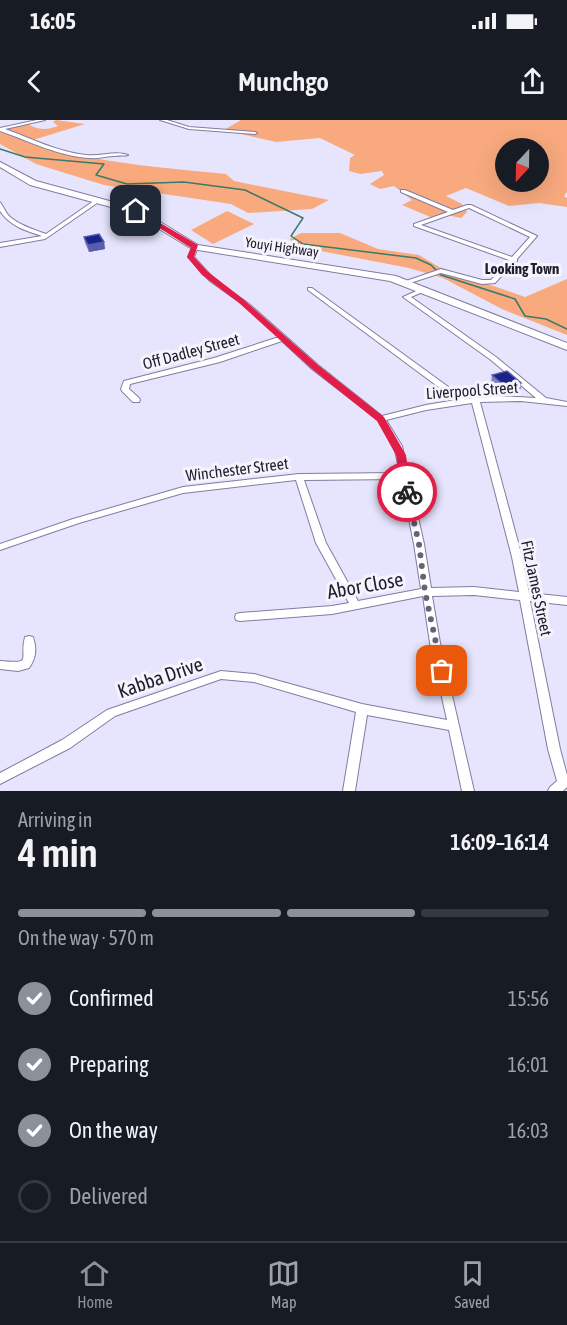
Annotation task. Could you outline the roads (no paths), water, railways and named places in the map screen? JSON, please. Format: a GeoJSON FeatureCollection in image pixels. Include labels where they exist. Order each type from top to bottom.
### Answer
{"type":"FeatureCollection","features":[{"type":"Feature","properties":{"kind":"main road","name":"Youyi Highway"},"geometry":{"type":"LineString","coordinates":[[0,164],[33,183],[136,211],[195,247],[360,271],[408,282],[567,347]]}},
{"type":"Feature","properties":{"kind":"street"},"geometry":{"type":"LineString","coordinates":[[0,129],[43,120]]}},
{"type":"Feature","properties":{"kind":"street"},"geometry":{"type":"LineString","coordinates":[[162,120],[177,125],[255,133]]}},
{"type":"Feature","properties":{"kind":"street"},"geometry":{"type":"LineString","coordinates":[[177,125],[193,120]]}},
{"type":"Feature","properties":{"kind":"street"},"geometry":{"type":"LineString","coordinates":[[0,129],[61,153],[93,157],[110,152],[126,155]]}},
{"type":"Feature","properties":{"kind":"street"},"geometry":{"type":"LineString","coordinates":[[403,191],[451,211]]}},
{"type":"Feature","properties":{"kind":"street"},"geometry":{"type":"LineString","coordinates":[[0,245],[47,236],[98,200]]}},
{"type":"Feature","properties":{"kind":"street"},"geometry":{"type":"LineString","coordinates":[[0,204],[3,213],[12,221],[47,236]]}},
{"type":"Feature","properties":{"kind":"street"},"geometry":{"type":"LineString","coordinates":[[408,282],[426,274],[441,271],[491,283],[515,260],[533,235],[497,221],[472,206],[451,211],[416,225],[515,260]]}},
{"type":"Feature","properties":{"kind":"street"},"geometry":{"type":"LineString","coordinates":[[195,247],[191,257],[196,265],[284,338],[315,367],[381,419],[398,446],[408,503],[419,544],[425,592],[468,791]]}},
{"type":"Feature","properties":{"kind":"street"},"geometry":{"type":"LineString","coordinates":[[310,289],[464,402]]}},
{"type":"Feature","properties":{"kind":"street"},"geometry":{"type":"LineString","coordinates":[[425,289],[406,297],[518,376],[543,400]]}},
{"type":"Feature","properties":{"kind":"street","name":"Off Dadley Street"},"geometry":{"type":"LineString","coordinates":[[136,400],[124,387],[130,382],[217,360],[284,338]]}},
{"type":"Feature","properties":{"kind":"street","name":"Liverpool Street"},"geometry":{"type":"LineString","coordinates":[[381,419],[427,406],[464,402],[543,400],[567,404]]}},
{"type":"Feature","properties":{"kind":"street","name":"Fitz James Street"},"geometry":{"type":"LineString","coordinates":[[476,402],[502,508],[517,557],[554,749],[565,781]]}},
{"type":"Feature","properties":{"kind":"street","name":"Winchester Street"},"geometry":{"type":"LineString","coordinates":[[0,547],[76,521],[183,490],[299,477],[405,476]]}},
{"type":"Feature","properties":{"kind":"street"},"geometry":{"type":"LineString","coordinates":[[299,477],[321,543],[355,605]]}},
{"type":"Feature","properties":{"kind":"street","name":"Abor Close"},"geometry":{"type":"LineString","coordinates":[[240,617],[305,613],[425,592],[474,591],[567,601]]}},
{"type":"Feature","properties":{"kind":"street"},"geometry":{"type":"LineString","coordinates":[[0,665],[25,665],[30,658],[29,640]]}},
{"type":"Feature","properties":{"kind":"street","name":"Kabba Drive"},"geometry":{"type":"LineString","coordinates":[[0,779],[66,744],[111,713],[221,675],[254,678],[362,709],[453,726]]}},
{"type":"Feature","properties":{"kind":"street"},"geometry":{"type":"LineString","coordinates":[[349,791],[362,709]]}},
{"type":"Feature","properties":{"kind":"street"},"geometry":{"type":"LineString","coordinates":[[554,791],[565,781]]}},
{"type":"Feature","properties":{"kind":"waterway"},"geometry":{"type":"LineString","coordinates":[[0,149],[25,157],[104,164],[96,175],[127,184],[184,182],[245,190],[303,218],[291,236],[303,244],[416,258],[431,265],[441,275],[515,299],[525,316],[546,319],[567,329]]}},
{"type":"Feature","properties":{"kind":"district","name":"Looking Town"},"geometry":{"type":"Point","coordinates":[522,268]}}]}
